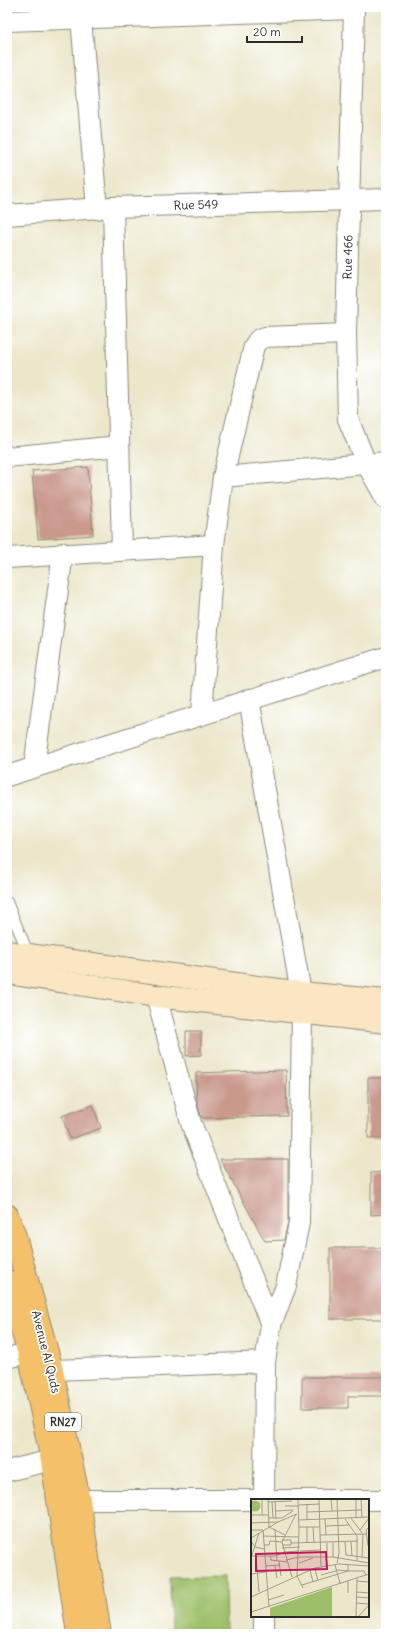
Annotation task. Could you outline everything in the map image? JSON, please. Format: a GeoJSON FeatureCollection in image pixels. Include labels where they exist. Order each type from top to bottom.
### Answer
{"type":"FeatureCollection","features":[{"type":"Feature","properties":{"kind":"main road"},"geometry":{"type":"LineString","coordinates":[[7,952],[302,1003],[386,1022]]}},
{"type":"Feature","properties":{"kind":"main road"},"geometry":{"type":"LineString","coordinates":[[7,974],[156,996],[302,1003],[386,1001]]}},
{"type":"Feature","properties":{"kind":"main road","name":"Avenue Al Quds"},"geometry":{"type":"LineString","coordinates":[[7,1215],[14,1233],[52,1370],[79,1500],[100,1634]]}},
{"type":"Feature","properties":{"kind":"main road","name":"Avenue Al Quds"},"geometry":{"type":"LineString","coordinates":[[7,1281],[29,1353],[52,1460],[78,1634]]}},
{"type":"Feature","properties":{"kind":"street"},"geometry":{"type":"LineString","coordinates":[[7,21],[73,14],[354,8]]}},
{"type":"Feature","properties":{"kind":"street","name":"Rue 466"},"geometry":{"type":"LineString","coordinates":[[354,8],[346,334],[348,419],[366,463],[386,499]]}},
{"type":"Feature","properties":{"kind":"street"},"geometry":{"type":"LineString","coordinates":[[73,14],[105,208],[119,446],[122,550]]}},
{"type":"Feature","properties":{"kind":"street","name":"Rue 549"},"geometry":{"type":"LineString","coordinates":[[7,215],[105,208],[386,199]]}},
{"type":"Feature","properties":{"kind":"street"},"geometry":{"type":"LineString","coordinates":[[202,714],[214,545],[223,477],[254,346],[258,340],[265,337],[346,334]]}},
{"type":"Feature","properties":{"kind":"street"},"geometry":{"type":"LineString","coordinates":[[7,457],[119,446]]}},
{"type":"Feature","properties":{"kind":"street"},"geometry":{"type":"LineString","coordinates":[[223,477],[386,462]]}},
{"type":"Feature","properties":{"kind":"street"},"geometry":{"type":"LineString","coordinates":[[7,558],[214,545]]}},
{"type":"Feature","properties":{"kind":"street"},"geometry":{"type":"LineString","coordinates":[[34,767],[63,554]]}},
{"type":"Feature","properties":{"kind":"street"},"geometry":{"type":"LineString","coordinates":[[7,776],[386,657]]}},
{"type":"Feature","properties":{"kind":"street"},"geometry":{"type":"LineString","coordinates":[[249,699],[302,1003],[299,1224],[286,1286],[271,1325],[264,1362],[264,1499]]}},
{"type":"Feature","properties":{"kind":"street"},"geometry":{"type":"LineString","coordinates":[[156,996],[191,1123],[271,1325]]}},
{"type":"Feature","properties":{"kind":"street"},"geometry":{"type":"LineString","coordinates":[[7,1358],[29,1353]]}},
{"type":"Feature","properties":{"kind":"street"},"geometry":{"type":"LineString","coordinates":[[52,1370],[264,1362]]}},
{"type":"Feature","properties":{"kind":"street"},"geometry":{"type":"LineString","coordinates":[[7,1471],[52,1460]]}},
{"type":"Feature","properties":{"kind":"street"},"geometry":{"type":"LineString","coordinates":[[79,1500],[251,1500]]}},
{"type":"Feature","properties":{"kind":"street"},"geometry":{"type":"LineString","coordinates":[[369,1500],[386,1500]]}},
{"type":"Feature","properties":{"kind":"street"},"geometry":{"type":"LineString","coordinates":[[264,1617],[264,1634]]}},
{"type":"Feature","properties":{"kind":"lane"},"geometry":{"type":"LineString","coordinates":[[7,902],[39,979]]}},
{"type":"Feature","properties":{"kind":"green space"},"geometry":{"type":"Polygon","coordinates":[[[225,1576],[226,1634],[171,1634],[170,1577],[225,1576]]]}},
{"type":"Feature","properties":{"kind":"building"},"geometry":{"type":"Polygon","coordinates":[[[88,467],[93,535],[38,539],[32,471],[88,467]]]}},
{"type":"Feature","properties":{"kind":"building"},"geometry":{"type":"Polygon","coordinates":[[[186,1031],[201,1031],[201,1055],[186,1056],[186,1031]]]}},
{"type":"Feature","properties":{"kind":"building"},"geometry":{"type":"Polygon","coordinates":[[[286,1070],[287,1116],[202,1118],[197,1103],[196,1073],[286,1070]]]}},
{"type":"Feature","properties":{"kind":"building"},"geometry":{"type":"Polygon","coordinates":[[[368,1078],[386,1078],[386,1138],[368,1138],[368,1078]]]}},
{"type":"Feature","properties":{"kind":"building"},"geometry":{"type":"Polygon","coordinates":[[[93,1105],[101,1128],[70,1139],[62,1116],[93,1105]]]}},
{"type":"Feature","properties":{"kind":"building"},"geometry":{"type":"Polygon","coordinates":[[[220,1159],[288,1159],[288,1222],[284,1240],[265,1241],[220,1159]]]}},
{"type":"Feature","properties":{"kind":"building"},"geometry":{"type":"Polygon","coordinates":[[[386,1172],[386,1214],[371,1215],[371,1173],[386,1172]]]}},
{"type":"Feature","properties":{"kind":"building"},"geometry":{"type":"Polygon","coordinates":[[[330,1248],[386,1248],[386,1319],[330,1319],[330,1248]]]}},
{"type":"Feature","properties":{"kind":"building"},"geometry":{"type":"Polygon","coordinates":[[[302,1377],[386,1377],[386,1396],[348,1396],[348,1408],[302,1408],[302,1377]]]}}]}
